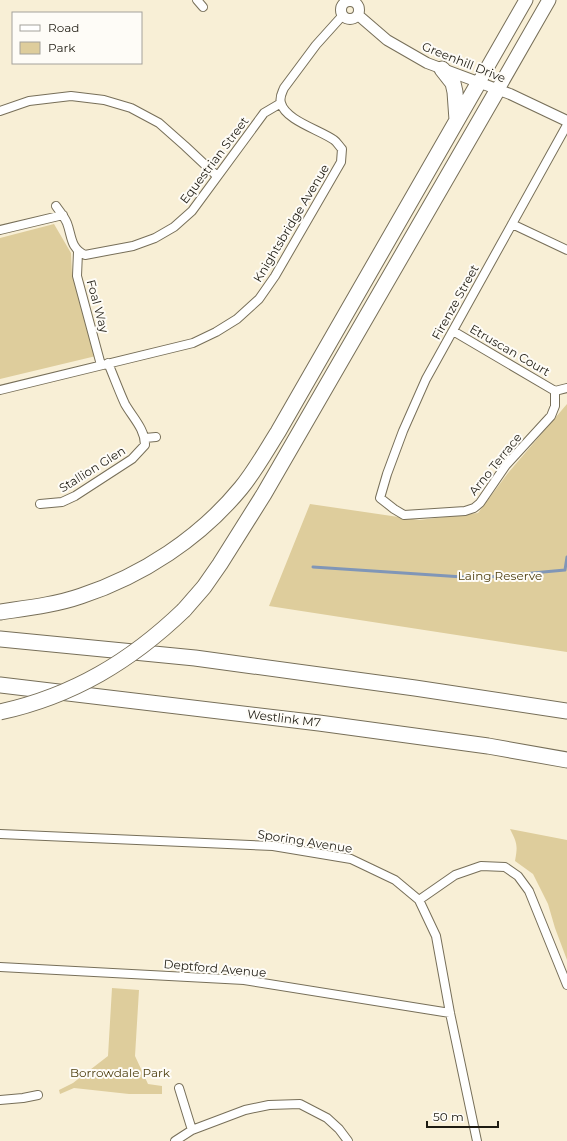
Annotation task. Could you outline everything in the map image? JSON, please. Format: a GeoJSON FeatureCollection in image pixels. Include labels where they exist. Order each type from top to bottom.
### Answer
{"type":"FeatureCollection","features":[{"type":"Feature","properties":{"kind":"highway"},"geometry":{"type":"LineString","coordinates":[[442,69],[453,83],[457,120]]}},
{"type":"Feature","properties":{"kind":"highway"},"geometry":{"type":"LineString","coordinates":[[0,612],[40,606],[80,596],[112,584],[148,566],[182,543],[213,517],[241,488],[262,459],[278,432],[479,82]]}},
{"type":"Feature","properties":{"kind":"highway"},"geometry":{"type":"LineString","coordinates":[[0,712],[41,700],[94,678],[149,642],[184,610],[204,587],[253,514],[498,89]]}},
{"type":"Feature","properties":{"kind":"highway"},"geometry":{"type":"LineString","coordinates":[[0,639],[195,658],[567,711]]}},
{"type":"Feature","properties":{"kind":"highway","name":"Westlink M7"},"geometry":{"type":"LineString","coordinates":[[0,685],[244,713],[488,746],[567,760]]}},
{"type":"Feature","properties":{"kind":"main road"},"geometry":{"type":"LineString","coordinates":[[479,82],[526,0]]}},
{"type":"Feature","properties":{"kind":"main road"},"geometry":{"type":"LineString","coordinates":[[498,89],[549,0]]}},
{"type":"Feature","properties":{"kind":"street"},"geometry":{"type":"LineString","coordinates":[[197,0],[204,7]]}},
{"type":"Feature","properties":{"kind":"street"},"geometry":{"type":"LineString","coordinates":[[346,1],[357,4],[359,9],[356,17],[348,19],[343,15],[342,7],[346,1]]}},
{"type":"Feature","properties":{"kind":"street","name":"Greenhill Drive"},"geometry":{"type":"LineString","coordinates":[[358,14],[387,40],[422,60],[442,69],[498,89],[567,121]]}},
{"type":"Feature","properties":{"kind":"street"},"geometry":{"type":"LineString","coordinates":[[281,103],[280,95],[284,88],[316,46],[343,15]]}},
{"type":"Feature","properties":{"kind":"street"},"geometry":{"type":"LineString","coordinates":[[0,111],[29,101],[71,96],[104,100],[131,108],[159,123],[217,176]]}},
{"type":"Feature","properties":{"kind":"street","name":"Equestrian Street"},"geometry":{"type":"LineString","coordinates":[[78,252],[85,255],[133,246],[155,238],[174,227],[192,211],[264,113],[281,103]]}},
{"type":"Feature","properties":{"kind":"street","name":"Knightsbridge Avenue"},"geometry":{"type":"LineString","coordinates":[[0,390],[193,343],[237,320],[258,299],[275,276],[341,162],[342,149],[334,140],[318,132],[286,111],[281,103]]}},
{"type":"Feature","properties":{"kind":"street","name":"Firenze Street"},"geometry":{"type":"LineString","coordinates":[[380,498],[403,431],[426,379],[567,125]]}},
{"type":"Feature","properties":{"kind":"street"},"geometry":{"type":"LineString","coordinates":[[56,206],[67,223],[75,248],[78,252]]}},
{"type":"Feature","properties":{"kind":"street"},"geometry":{"type":"LineString","coordinates":[[0,230],[63,215]]}},
{"type":"Feature","properties":{"kind":"street"},"geometry":{"type":"LineString","coordinates":[[512,224],[567,250]]}},
{"type":"Feature","properties":{"kind":"street","name":"Foal Way"},"geometry":{"type":"LineString","coordinates":[[78,252],[77,276],[105,364]]}},
{"type":"Feature","properties":{"kind":"street","name":"Etruscan Court"},"geometry":{"type":"LineString","coordinates":[[452,331],[555,390]]}},
{"type":"Feature","properties":{"kind":"street"},"geometry":{"type":"LineString","coordinates":[[105,364],[145,438],[156,437]]}},
{"type":"Feature","properties":{"kind":"street"},"geometry":{"type":"LineString","coordinates":[[555,390],[567,388]]}},
{"type":"Feature","properties":{"kind":"street","name":"Arno Terrace"},"geometry":{"type":"LineString","coordinates":[[380,498],[404,515],[465,511],[474,508],[480,503],[506,465],[551,416],[555,406],[555,390]]}},
{"type":"Feature","properties":{"kind":"street","name":"Stallion Glen"},"geometry":{"type":"LineString","coordinates":[[40,504],[62,502],[75,496],[132,459],[145,446],[145,438]]}},
{"type":"Feature","properties":{"kind":"street","name":"Sporing Avenue"},"geometry":{"type":"LineString","coordinates":[[0,834],[273,846],[351,859],[395,880],[419,900],[436,936],[450,1013],[477,1141]]}},
{"type":"Feature","properties":{"kind":"street"},"geometry":{"type":"LineString","coordinates":[[419,900],[455,875],[481,866],[504,867],[518,876],[529,891],[567,985]]}},
{"type":"Feature","properties":{"kind":"street","name":"Deptford Avenue"},"geometry":{"type":"LineString","coordinates":[[0,967],[244,980],[450,1013]]}},
{"type":"Feature","properties":{"kind":"street"},"geometry":{"type":"LineString","coordinates":[[179,1088],[192,1130]]}},
{"type":"Feature","properties":{"kind":"street"},"geometry":{"type":"LineString","coordinates":[[0,1100],[38,1095]]}},
{"type":"Feature","properties":{"kind":"street"},"geometry":{"type":"LineString","coordinates":[[174,1141],[192,1130],[245,1110],[269,1105],[300,1104],[327,1118],[339,1129],[348,1141]]}},
{"type":"Feature","properties":{"kind":"green space"},"geometry":{"type":"Polygon","coordinates":[[[54,224],[71,253],[72,275],[96,356],[0,379],[0,238],[54,224]]]}},
{"type":"Feature","properties":{"kind":"green space","name":"Laing Reserve"},"geometry":{"type":"Polygon","coordinates":[[[567,404],[567,652],[269,606],[310,504],[419,520],[478,513],[508,473],[567,404]]]}},
{"type":"Feature","properties":{"kind":"green space"},"geometry":{"type":"Polygon","coordinates":[[[510,829],[567,840],[567,960],[548,904],[533,874],[515,861],[516,844],[510,829]]]}},
{"type":"Feature","properties":{"kind":"green space","name":"Borrowdale Park"},"geometry":{"type":"Polygon","coordinates":[[[112,988],[139,990],[135,1056],[148,1084],[162,1086],[162,1094],[129,1094],[74,1088],[60,1094],[59,1090],[73,1083],[108,1056],[112,988]]]}},
{"type":"Feature","properties":{"kind":"waterway"},"geometry":{"type":"LineString","coordinates":[[313,567],[478,578],[565,570],[567,557]]}}]}
